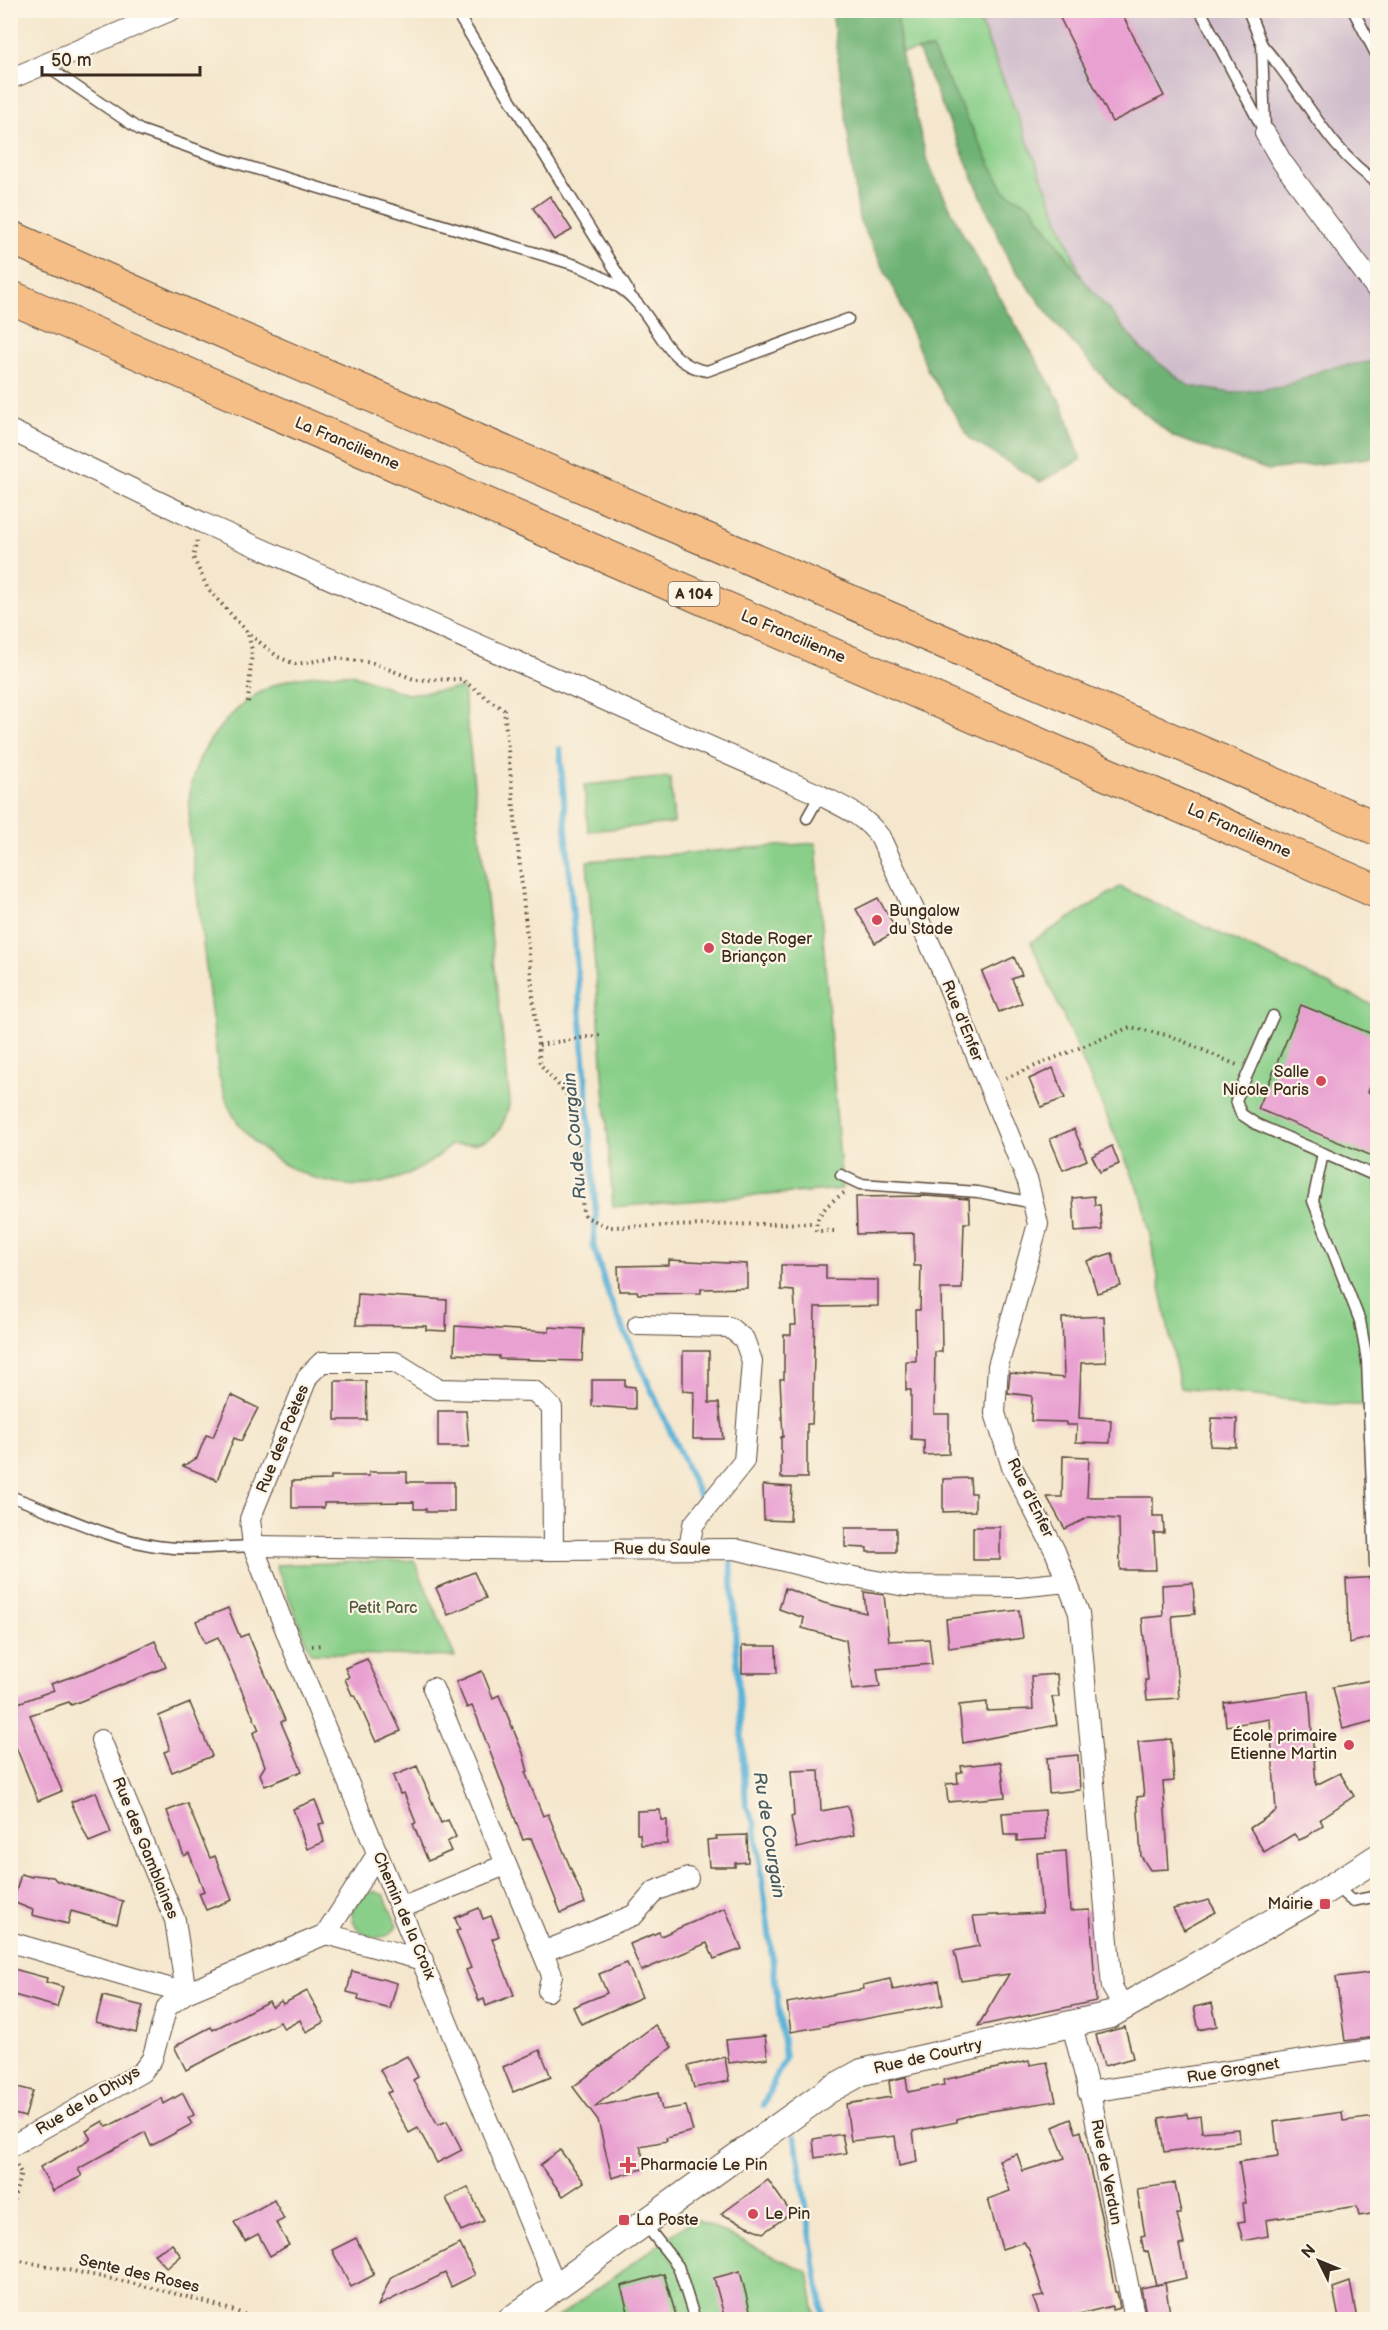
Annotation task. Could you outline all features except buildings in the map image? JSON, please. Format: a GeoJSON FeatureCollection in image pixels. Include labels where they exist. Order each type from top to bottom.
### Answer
{"type":"FeatureCollection","features":[{"type":"Feature","properties":{"kind":"highway"},"geometry":{"type":"LineString","coordinates":[[10,237],[1377,830]]}},
{"type":"Feature","properties":{"kind":"highway","name":"La Francilienne"},"geometry":{"type":"LineString","coordinates":[[10,297],[1377,892]]}},
{"type":"Feature","properties":{"kind":"street"},"geometry":{"type":"LineString","coordinates":[[10,79],[172,10]]}},
{"type":"Feature","properties":{"kind":"street"},"geometry":{"type":"LineString","coordinates":[[1265,133],[1282,162],[1377,291]]}},
{"type":"Feature","properties":{"kind":"street","name":"Rue d'Enfer"},"geometry":{"type":"LineString","coordinates":[[10,430],[203,523],[820,795],[855,812],[870,823],[880,837],[940,968],[1028,1182],[1038,1224],[998,1366],[995,1413],[1012,1467],[1055,1551],[1079,1612],[1112,1988],[1124,2008]]}},
{"type":"Feature","properties":{"kind":"street"},"geometry":{"type":"LineString","coordinates":[[638,1325],[729,1327],[744,1339],[752,1361],[744,1461],[693,1525],[689,1549]]}},
{"type":"Feature","properties":{"kind":"street","name":"Rue des Poètes"},"geometry":{"type":"LineString","coordinates":[[253,1546],[250,1519],[308,1376],[322,1362],[395,1362],[438,1389],[534,1391],[552,1408],[553,1550]]}},
{"type":"Feature","properties":{"kind":"street","name":"Rue du Saule"},"geometry":{"type":"LineString","coordinates":[[253,1546],[553,1550],[735,1549],[832,1573],[905,1586],[1020,1587],[1067,1582]]}},
{"type":"Feature","properties":{"kind":"street","name":"Chemin de la Croix"},"geometry":{"type":"LineString","coordinates":[[253,1546],[556,2286]]}},
{"type":"Feature","properties":{"kind":"street"},"geometry":{"type":"LineString","coordinates":[[433,1688],[552,1975],[548,1991]]}},
{"type":"Feature","properties":{"kind":"street","name":"Rue des Gamblaines"},"geometry":{"type":"LineString","coordinates":[[101,1740],[175,1920],[186,1993]]}},
{"type":"Feature","properties":{"kind":"street"},"geometry":{"type":"LineString","coordinates":[[378,1853],[326,1934],[423,1960]]}},
{"type":"Feature","properties":{"kind":"street","name":"Rue de Courtry"},"geometry":{"type":"LineString","coordinates":[[510,2319],[829,2090],[862,2073],[903,2061],[1072,2025],[1124,2008],[1377,1857]]}},
{"type":"Feature","properties":{"kind":"street"},"geometry":{"type":"LineString","coordinates":[[401,1908],[505,1865]]}},
{"type":"Feature","properties":{"kind":"street"},"geometry":{"type":"LineString","coordinates":[[543,1952],[634,1915],[655,1891],[688,1878]]}},
{"type":"Feature","properties":{"kind":"street","name":"Rue de la Dhuys"},"geometry":{"type":"LineString","coordinates":[[10,2147],[142,2072],[152,2059],[167,2007],[186,1993],[326,1934]]}},
{"type":"Feature","properties":{"kind":"street"},"geometry":{"type":"LineString","coordinates":[[10,1942],[186,1993]]}},
{"type":"Feature","properties":{"kind":"street","name":"Rue de Verdun"},"geometry":{"type":"LineString","coordinates":[[1072,2025],[1135,2319]]}},
{"type":"Feature","properties":{"kind":"street","name":"Rue Grognet"},"geometry":{"type":"LineString","coordinates":[[1088,2092],[1377,2049]]}},
{"type":"Feature","properties":{"kind":"lane"},"geometry":{"type":"LineString","coordinates":[[455,10],[634,300],[675,358],[692,369],[707,371],[848,319]]}},
{"type":"Feature","properties":{"kind":"lane"},"geometry":{"type":"LineString","coordinates":[[1200,10],[1265,133]]}},
{"type":"Feature","properties":{"kind":"lane"},"geometry":{"type":"LineString","coordinates":[[1248,10],[1262,45],[1278,63],[1312,117],[1359,171],[1377,183]]}},
{"type":"Feature","properties":{"kind":"lane"},"geometry":{"type":"LineString","coordinates":[[1353,10],[1377,58]]}},
{"type":"Feature","properties":{"kind":"lane"},"geometry":{"type":"LineString","coordinates":[[1262,45],[1265,133]]}},
{"type":"Feature","properties":{"kind":"lane"},"geometry":{"type":"LineString","coordinates":[[43,64],[140,130],[223,159],[579,266],[610,281],[634,300]]}},
{"type":"Feature","properties":{"kind":"lane"},"geometry":{"type":"LineString","coordinates":[[807,818],[820,795]]}},
{"type":"Feature","properties":{"kind":"lane"},"geometry":{"type":"LineString","coordinates":[[1273,1016],[1236,1100],[1241,1114],[1256,1124],[1377,1177]]}},
{"type":"Feature","properties":{"kind":"lane"},"geometry":{"type":"LineString","coordinates":[[1323,1153],[1312,1201],[1360,1321],[1367,1360],[1375,1566],[1377,1565]]}},
{"type":"Feature","properties":{"kind":"lane"},"geometry":{"type":"LineString","coordinates":[[841,1175],[860,1184],[978,1192],[1033,1203]]}},
{"type":"Feature","properties":{"kind":"lane"},"geometry":{"type":"LineString","coordinates":[[10,1496],[125,1539],[156,1546],[201,1548],[253,1546]]}},
{"type":"Feature","properties":{"kind":"lane"},"geometry":{"type":"LineString","coordinates":[[1334,1884],[1352,1901],[1377,1896]]}},
{"type":"Feature","properties":{"kind":"lane"},"geometry":{"type":"LineString","coordinates":[[644,2223],[678,2266],[695,2319]]}},
{"type":"Feature","properties":{"kind":"path"},"geometry":{"type":"LineString","coordinates":[[193,557],[208,589],[248,633],[278,657],[295,664],[337,658],[374,663],[416,680],[461,679],[504,710],[540,1064],[576,1105],[583,1213],[586,1217],[609,1227],[815,1223]]}},
{"type":"Feature","properties":{"kind":"path"},"geometry":{"type":"LineString","coordinates":[[248,633],[252,650],[248,702]]}},
{"type":"Feature","properties":{"kind":"path"},"geometry":{"type":"LineString","coordinates":[[988,1085],[1130,1027],[1171,1036],[1248,1070]]}},
{"type":"Feature","properties":{"kind":"path"},"geometry":{"type":"LineString","coordinates":[[538,1045],[600,1035]]}},
{"type":"Feature","properties":{"kind":"path"},"geometry":{"type":"LineString","coordinates":[[834,1231],[816,1231],[815,1223],[834,1200],[860,1184]]}},
{"type":"Feature","properties":{"kind":"path"},"geometry":{"type":"LineString","coordinates":[[10,2153],[21,2173],[10,2212]]}},
{"type":"Feature","properties":{"kind":"path","name":"Sente des Roses"},"geometry":{"type":"LineString","coordinates":[[10,2259],[133,2283],[226,2307],[260,2319]]}},
{"type":"Feature","properties":{"kind":"shaded area"},"geometry":{"type":"Polygon","coordinates":[[[976,11],[1377,11],[1377,361],[1327,368],[1283,387],[1231,393],[1189,386],[1142,350],[1082,278],[976,11]]]}},
{"type":"Feature","properties":{"kind":"green space"},"geometry":{"type":"Polygon","coordinates":[[[832,11],[897,11],[901,53],[927,161],[964,236],[1063,406],[1081,460],[1040,482],[970,439],[927,369],[895,291],[859,219],[832,11]]]}},
{"type":"Feature","properties":{"kind":"green space"},"geometry":{"type":"Polygon","coordinates":[[[897,11],[976,11],[1082,278],[1031,206],[1004,191],[932,49],[901,53],[897,11]]]}},
{"type":"Feature","properties":{"kind":"green space"},"geometry":{"type":"Polygon","coordinates":[[[932,49],[1004,191],[1031,206],[1082,278],[1142,350],[1189,386],[1231,393],[1283,387],[1327,368],[1377,361],[1377,457],[1268,470],[1174,437],[1114,389],[1057,325],[1010,263],[918,50],[932,49]]]}},
{"type":"Feature","properties":{"kind":"green space"},"geometry":{"type":"Polygon","coordinates":[[[351,674],[407,694],[463,688],[510,1101],[498,1132],[492,1137],[475,1143],[451,1145],[425,1165],[396,1179],[354,1186],[311,1177],[271,1156],[239,1125],[229,1107],[219,1076],[189,826],[190,790],[196,767],[204,750],[228,719],[257,694],[274,685],[313,675],[351,674]]]}},
{"type":"Feature","properties":{"kind":"green space"},"geometry":{"type":"Polygon","coordinates":[[[670,777],[674,823],[588,831],[584,785],[670,777]]]}},
{"type":"Feature","properties":{"kind":"green space","name":"Stade Roger Briançon"},"geometry":{"type":"Polygon","coordinates":[[[816,843],[842,1189],[613,1207],[587,861],[816,843]]]}},
{"type":"Feature","properties":{"kind":"green space"},"geometry":{"type":"Polygon","coordinates":[[[1120,887],[1377,1007],[1377,1406],[1331,1404],[1180,1388],[1143,1200],[1031,942],[1120,887]]]}},
{"type":"Feature","properties":{"kind":"green space","name":"Petit Parc"},"geometry":{"type":"Polygon","coordinates":[[[414,1560],[455,1657],[311,1653],[276,1565],[414,1560]]]}},
{"type":"Feature","properties":{"kind":"green space"},"geometry":{"type":"Polygon","coordinates":[[[373,1891],[384,1895],[397,1925],[389,1934],[379,1937],[369,1936],[360,1930],[354,1921],[353,1911],[358,1901],[373,1891]]]}},
{"type":"Feature","properties":{"kind":"green space"},"geometry":{"type":"Polygon","coordinates":[[[694,2219],[808,2272],[816,2319],[554,2320],[694,2219]]]}},
{"type":"Feature","properties":{"kind":"waterway","name":"Ru de Courgain"},"geometry":{"type":"LineString","coordinates":[[560,749],[596,1214],[593,1244],[609,1297],[701,1499]]}},
{"type":"Feature","properties":{"kind":"waterway","name":"Ru de Courgain"},"geometry":{"type":"LineString","coordinates":[[731,1564],[746,1805],[755,1824],[785,2058],[763,2105]]}},
{"type":"Feature","properties":{"kind":"waterway","name":"Ru de Courgain"},"geometry":{"type":"LineString","coordinates":[[795,2137],[824,2320]]}},
{"type":"Feature","properties":{"kind":"place","name":"Bungalow du Stade"},"geometry":{"type":"Point","coordinates":[877,920]}},
{"type":"Feature","properties":{"kind":"place","name":"Stade Roger Briançon"},"geometry":{"type":"Point","coordinates":[709,948]}},
{"type":"Feature","properties":{"kind":"place","name":"Salle Nicole Paris"},"geometry":{"type":"Point","coordinates":[1321,1081]}},
{"type":"Feature","properties":{"kind":"place","name":"École primaire Etienne Martin"},"geometry":{"type":"Point","coordinates":[1349,1745]}},
{"type":"Feature","properties":{"kind":"place","name":"Mairie"},"geometry":{"type":"Point","coordinates":[1325,1904]}},
{"type":"Feature","properties":{"kind":"place","name":"Pharmacie Le Pin"},"geometry":{"type":"Point","coordinates":[628,2165]}},
{"type":"Feature","properties":{"kind":"place","name":"Le Pin"},"geometry":{"type":"Point","coordinates":[753,2214]}},
{"type":"Feature","properties":{"kind":"place","name":"La Poste"},"geometry":{"type":"Point","coordinates":[624,2220]}}]}
